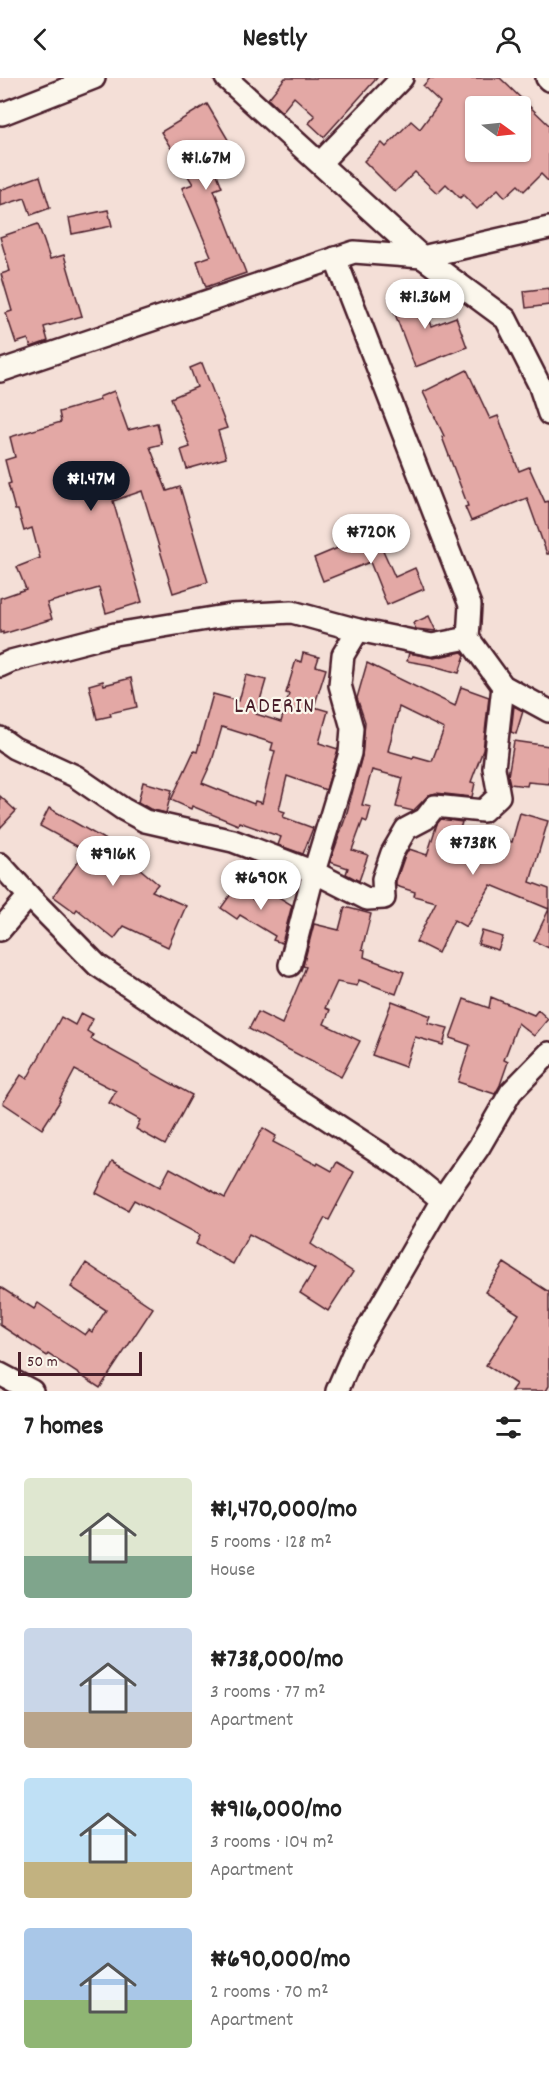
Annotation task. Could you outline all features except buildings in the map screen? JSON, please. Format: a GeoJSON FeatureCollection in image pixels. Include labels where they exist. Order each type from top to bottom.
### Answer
{"type":"FeatureCollection","features":[{"type":"Feature","properties":{"kind":"street"},"geometry":{"type":"LineString","coordinates":[[1,112],[94,78]]}},
{"type":"Feature","properties":{"kind":"street"},"geometry":{"type":"LineString","coordinates":[[226,78],[422,257],[506,319],[544,384],[549,414]]}},
{"type":"Feature","properties":{"kind":"street"},"geometry":{"type":"LineString","coordinates":[[320,163],[402,78]]}},
{"type":"Feature","properties":{"kind":"street"},"geometry":{"type":"LineString","coordinates":[[0,372],[354,252],[422,257],[549,228]]}},
{"type":"Feature","properties":{"kind":"street"},"geometry":{"type":"LineString","coordinates":[[335,258],[470,605],[468,638],[503,686],[549,711]]}},
{"type":"Feature","properties":{"kind":"street"},"geometry":{"type":"LineString","coordinates":[[0,666],[11,660],[116,634],[231,615],[292,612],[358,630],[432,645],[468,638]]}},
{"type":"Feature","properties":{"kind":"street"},"geometry":{"type":"LineString","coordinates":[[290,965],[314,872],[350,753],[352,728],[340,685],[343,655],[358,630]]}},
{"type":"Feature","properties":{"kind":"street"},"geometry":{"type":"LineString","coordinates":[[0,738],[14,748],[75,776],[123,809],[145,820],[233,841],[314,872],[367,899],[384,898],[383,879],[392,853],[406,829],[425,819],[435,806],[483,812],[499,796],[494,768],[503,686]]}},
{"type":"Feature","properties":{"kind":"street"},"geometry":{"type":"LineString","coordinates":[[0,864],[28,896],[97,965],[405,1169],[442,1200]]}},
{"type":"Feature","properties":{"kind":"street"},"geometry":{"type":"LineString","coordinates":[[0,930],[28,896]]}},
{"type":"Feature","properties":{"kind":"street"},"geometry":{"type":"LineString","coordinates":[[337,1391],[353,1354],[442,1200],[479,1147],[511,1092],[549,1053]]}},
{"type":"Feature","properties":{"kind":"street"},"geometry":{"type":"LineString","coordinates":[[0,1374],[32,1391]]}},
{"type":"Feature","properties":{"kind":"district","name":"LADERIN"},"geometry":{"type":"Point","coordinates":[275,704]}}]}
